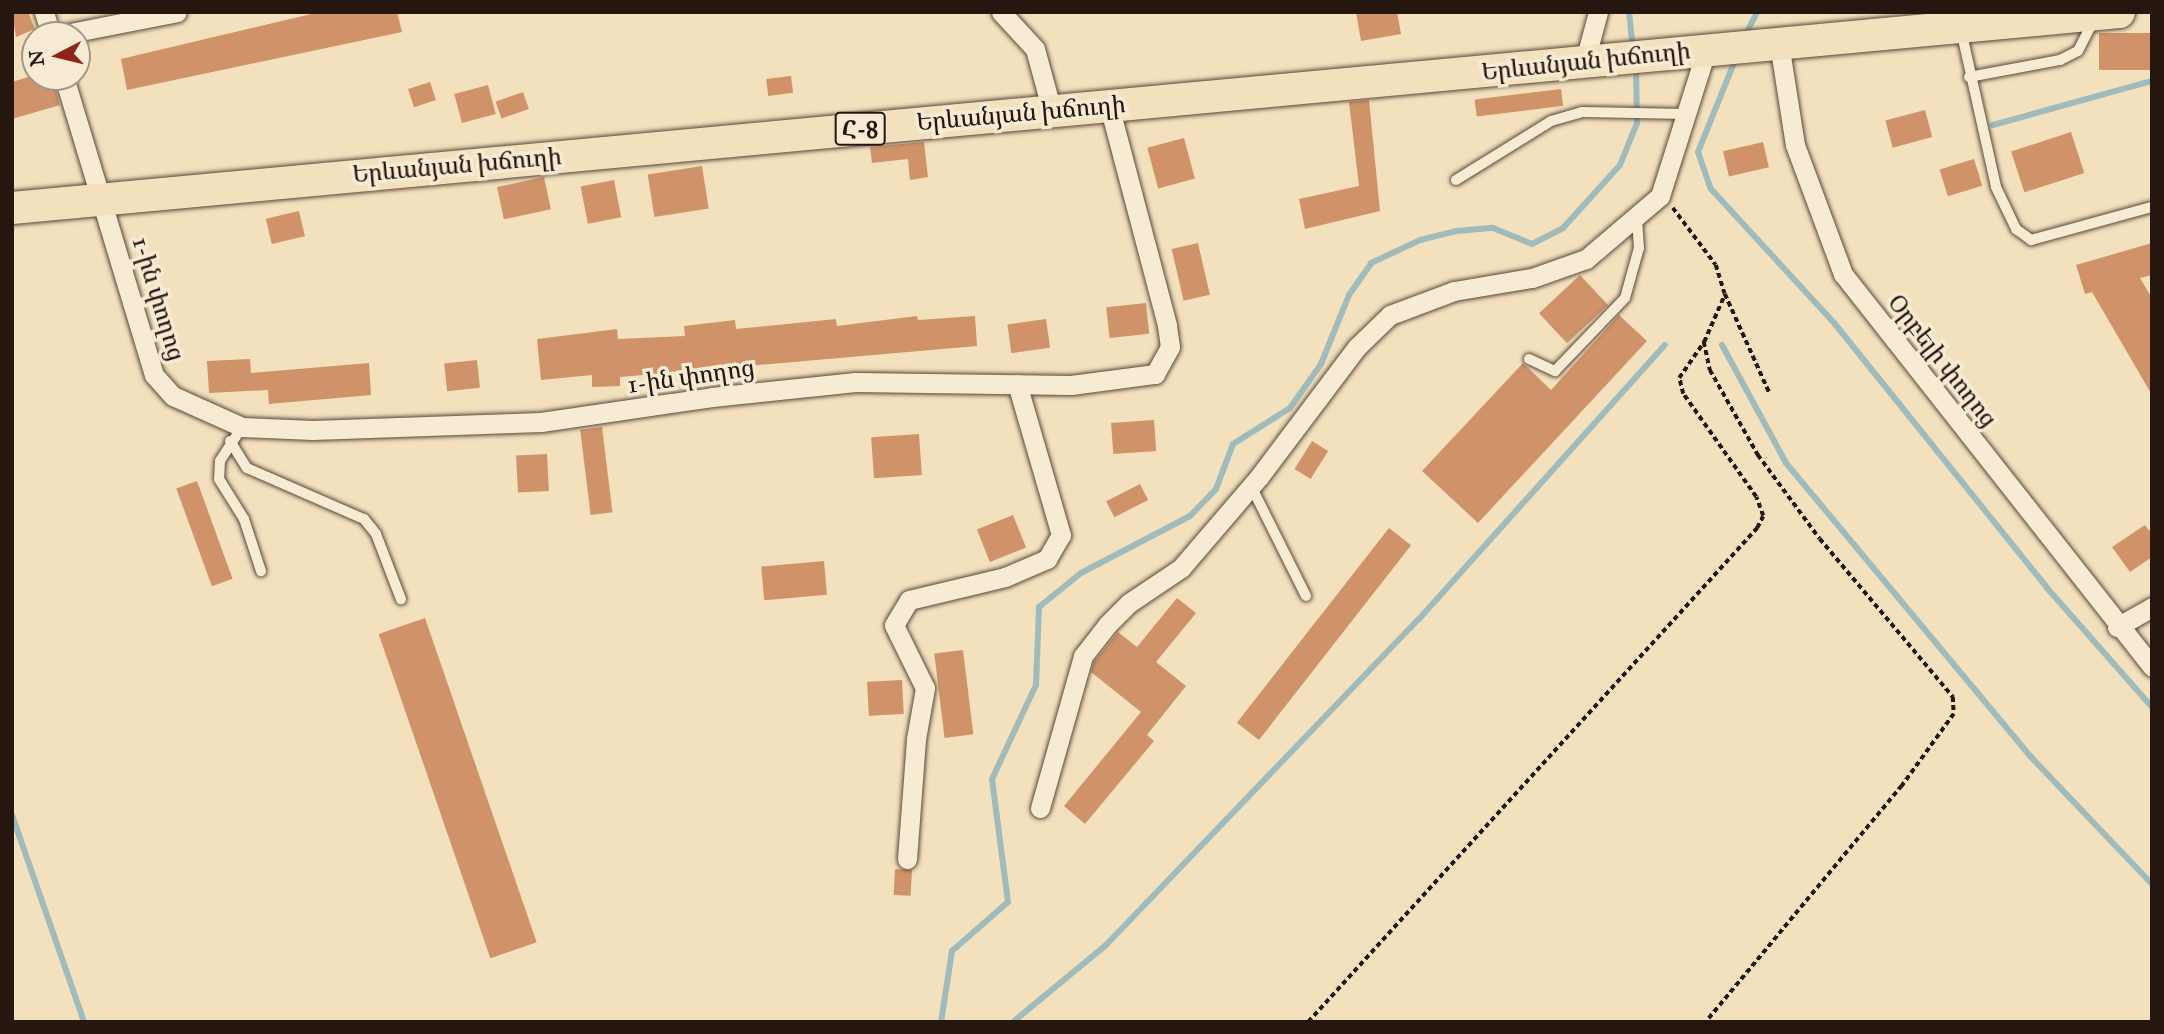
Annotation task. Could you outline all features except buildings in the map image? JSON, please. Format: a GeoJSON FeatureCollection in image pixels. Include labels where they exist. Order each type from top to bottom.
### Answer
{"type":"FeatureCollection","features":[{"type":"Feature","properties":{"kind":"main road","name":"Հ-8"},"geometry":{"type":"LineString","coordinates":[[1779,43],[1878,24],[1960,26],[2107,14]]}},
{"type":"Feature","properties":{"kind":"main road","name":"Երևանյան խճուղի"},"geometry":{"type":"LineString","coordinates":[[12,208],[1584,64],[1779,43]]}},
{"type":"Feature","properties":{"kind":"street"},"geometry":{"type":"LineString","coordinates":[[91,29],[177,12]]}},
{"type":"Feature","properties":{"kind":"street"},"geometry":{"type":"LineString","coordinates":[[1001,12],[1035,49],[1052,111]]}},
{"type":"Feature","properties":{"kind":"street"},"geometry":{"type":"LineString","coordinates":[[1584,64],[1598,12]]}},
{"type":"Feature","properties":{"kind":"street","name":"Օրբելի փողոց"},"geometry":{"type":"LineString","coordinates":[[1779,43],[1795,145],[1843,274],[2117,627],[2152,667]]}},
{"type":"Feature","properties":{"kind":"street"},"geometry":{"type":"LineString","coordinates":[[1040,808],[1083,656],[1129,603],[1181,568],[1251,486],[1357,347],[1390,315],[1454,291],[1532,278],[1586,259],[1660,196],[1706,51]]}},
{"type":"Feature","properties":{"kind":"street","name":"1-ին փողոց"},"geometry":{"type":"LineString","coordinates":[[68,91],[154,375],[173,396],[236,434],[541,422],[712,397],[855,382],[1123,382],[1155,374],[1165,363],[1170,347],[1167,325],[1110,106]]}},
{"type":"Feature","properties":{"kind":"street"},"geometry":{"type":"LineString","coordinates":[[907,859],[916,739],[925,688],[894,625],[909,600],[1005,578],[1048,559],[1061,535],[1017,384]]}},
{"type":"Feature","properties":{"kind":"street"},"geometry":{"type":"LineString","coordinates":[[2117,627],[2152,607]]}},
{"type":"Feature","properties":{"kind":"lane"},"geometry":{"type":"LineString","coordinates":[[1969,77],[2060,60],[2078,51],[2107,14]]}},
{"type":"Feature","properties":{"kind":"lane"},"geometry":{"type":"LineString","coordinates":[[1960,26],[1969,77],[1996,187],[2016,229],[2031,240],[2152,207]]}},
{"type":"Feature","properties":{"kind":"lane"},"geometry":{"type":"LineString","coordinates":[[1456,180],[1551,121],[1583,111],[1615,109],[1686,114]]}},
{"type":"Feature","properties":{"kind":"lane"},"geometry":{"type":"LineString","coordinates":[[1529,359],[1555,371],[1625,298],[1639,248],[1637,216]]}},
{"type":"Feature","properties":{"kind":"lane"},"geometry":{"type":"LineString","coordinates":[[236,434],[220,461],[219,479],[244,519],[261,571]]}},
{"type":"Feature","properties":{"kind":"lane"},"geometry":{"type":"LineString","coordinates":[[236,434],[247,468],[364,519],[376,534],[401,599]]}},
{"type":"Feature","properties":{"kind":"lane"},"geometry":{"type":"LineString","coordinates":[[1251,486],[1306,596]]}},
{"type":"Feature","properties":{"kind":"path"},"geometry":{"type":"LineString","coordinates":[[1660,196],[1686,222],[1716,265],[1725,294],[1770,394]]}},
{"type":"Feature","properties":{"kind":"path"},"geometry":{"type":"LineString","coordinates":[[1308,1022],[1757,528],[1763,516],[1756,497],[1682,394],[1679,377],[1704,342],[1725,294]]}},
{"type":"Feature","properties":{"kind":"path"},"geometry":{"type":"LineString","coordinates":[[1704,342],[1710,370],[1758,455],[1820,539],[1953,697],[1954,713],[1902,786],[1706,1022]]}},
{"type":"Feature","properties":{"kind":"waterway"},"geometry":{"type":"LineString","coordinates":[[1629,12],[1633,49]]}},
{"type":"Feature","properties":{"kind":"waterway"},"geometry":{"type":"LineString","coordinates":[[1744,38],[1757,12]]}},
{"type":"Feature","properties":{"kind":"waterway"},"geometry":{"type":"LineString","coordinates":[[1736,58],[1698,152],[1711,189],[1835,324],[2047,588],[2152,707]]}},
{"type":"Feature","properties":{"kind":"waterway"},"geometry":{"type":"LineString","coordinates":[[941,1022],[952,951],[1008,902],[992,779],[1036,685],[1039,607],[1081,573],[1190,516],[1216,489],[1233,444],[1290,408],[1321,364],[1349,295],[1371,263],[1420,240],[1457,231],[1493,228],[1532,244],[1563,228],[1620,165],[1637,123],[1636,67]]}},
{"type":"Feature","properties":{"kind":"waterway"},"geometry":{"type":"LineString","coordinates":[[1993,125],[2152,81]]}},
{"type":"Feature","properties":{"kind":"waterway"},"geometry":{"type":"LineString","coordinates":[[1013,1022],[1106,945],[1419,619],[1665,345]]}},
{"type":"Feature","properties":{"kind":"waterway"},"geometry":{"type":"LineString","coordinates":[[1722,345],[1786,463],[2031,757],[2152,884]]}},
{"type":"Feature","properties":{"kind":"waterway"},"geometry":{"type":"LineString","coordinates":[[12,815],[84,1022]]}}]}
